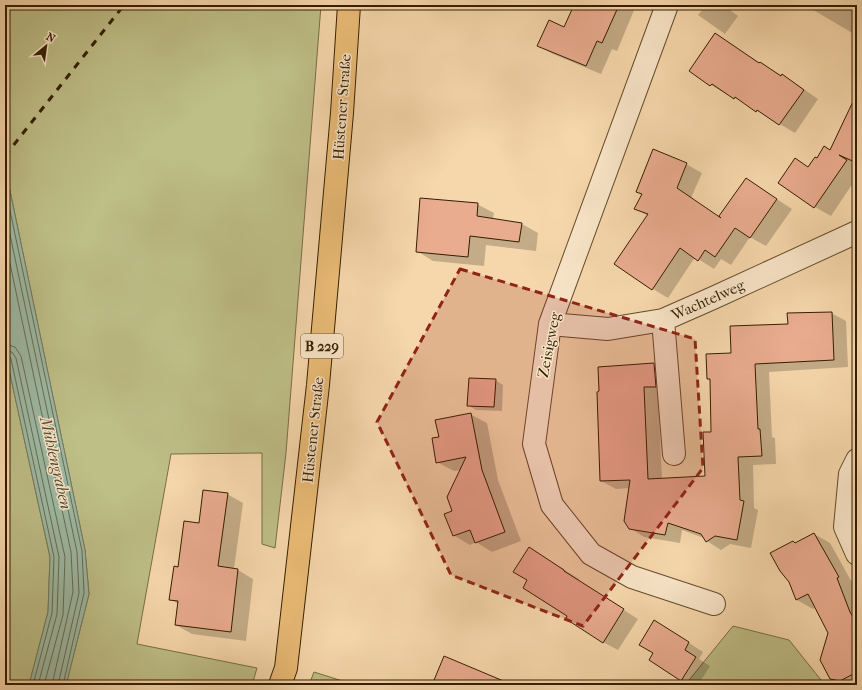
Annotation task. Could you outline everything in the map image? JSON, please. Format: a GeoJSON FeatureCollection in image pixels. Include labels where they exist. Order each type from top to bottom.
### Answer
{"type":"FeatureCollection","features":[{"type":"Feature","properties":{"kind":"main road","name":"Hüstener Straße"},"geometry":{"type":"LineString","coordinates":[[280,685],[286,668],[318,385],[342,113],[348,5]]}},
{"type":"Feature","properties":{"kind":"street","name":"Zeisigweg"},"geometry":{"type":"LineString","coordinates":[[667,5],[550,324],[534,444],[552,504],[591,554],[632,577],[714,604]]}},
{"type":"Feature","properties":{"kind":"street","name":"Wachtelweg"},"geometry":{"type":"LineString","coordinates":[[550,324],[608,329],[663,320],[857,232]]}},
{"type":"Feature","properties":{"kind":"street"},"geometry":{"type":"LineString","coordinates":[[663,320],[674,454]]}},
{"type":"Feature","properties":{"kind":"street"},"geometry":{"type":"LineString","coordinates":[[855,470],[845,527],[857,554]]}},
{"type":"Feature","properties":{"kind":"highlighted area"},"geometry":{"type":"Polygon","coordinates":[[[460,269],[695,339],[703,468],[583,626],[451,575],[377,422],[460,269]]]}},
{"type":"Feature","properties":{"kind":"green space"},"geometry":{"type":"Polygon","coordinates":[[[5,5],[321,5],[286,453],[275,548],[262,544],[262,453],[171,454],[137,644],[257,668],[252,685],[66,685],[89,594],[85,550],[5,167],[5,5]]]}},
{"type":"Feature","properties":{"kind":"green space"},"geometry":{"type":"Polygon","coordinates":[[[5,351],[50,557],[48,612],[29,685],[5,685],[5,351]]]}},
{"type":"Feature","properties":{"kind":"green space"},"geometry":{"type":"Polygon","coordinates":[[[733,626],[789,640],[825,685],[685,685],[733,626]]]}},
{"type":"Feature","properties":{"kind":"green space"},"geometry":{"type":"Polygon","coordinates":[[[314,672],[355,685],[309,685],[314,672]]]}},
{"type":"Feature","properties":{"kind":"water","name":"Mühlengraben"},"geometry":{"type":"Polygon","coordinates":[[[5,167],[85,550],[89,594],[66,685],[29,685],[48,612],[50,557],[5,351],[5,167]]]}},
{"type":"Feature","properties":{"kind":"building"},"geometry":{"type":"Polygon","coordinates":[[[574,5],[619,5],[602,43],[597,41],[586,66],[537,46],[549,20],[564,27],[574,5]]]}},
{"type":"Feature","properties":{"kind":"building"},"geometry":{"type":"Polygon","coordinates":[[[715,33],[759,63],[760,62],[781,76],[782,74],[804,90],[779,125],[757,110],[756,112],[735,97],[734,99],[712,84],[710,86],[689,71],[715,33]]]}},
{"type":"Feature","properties":{"kind":"building"},"geometry":{"type":"Polygon","coordinates":[[[857,93],[857,163],[839,155],[847,160],[814,208],[778,183],[795,158],[808,167],[815,157],[817,158],[824,146],[830,150],[857,93]]]}},
{"type":"Feature","properties":{"kind":"building"},"geometry":{"type":"Polygon","coordinates":[[[653,149],[687,163],[677,188],[721,218],[719,216],[746,178],[777,199],[750,238],[735,228],[715,257],[705,250],[698,261],[680,248],[652,290],[614,264],[648,214],[634,209],[642,194],[636,192],[653,149]]]}},
{"type":"Feature","properties":{"kind":"building"},"geometry":{"type":"Polygon","coordinates":[[[420,198],[478,203],[477,216],[522,223],[519,242],[470,236],[468,257],[416,252],[420,198]]]}},
{"type":"Feature","properties":{"kind":"building"},"geometry":{"type":"Polygon","coordinates":[[[832,312],[834,360],[755,364],[758,429],[760,429],[762,456],[738,457],[740,500],[744,501],[737,540],[715,536],[706,542],[701,534],[668,523],[665,535],[629,529],[624,521],[630,480],[600,481],[597,392],[599,391],[598,367],[654,363],[656,387],[644,387],[648,479],[705,476],[703,432],[711,432],[710,379],[707,379],[706,354],[731,353],[730,326],[788,324],[787,313],[832,312]]]}},
{"type":"Feature","properties":{"kind":"building"},"geometry":{"type":"Polygon","coordinates":[[[469,378],[496,379],[494,407],[467,406],[469,378]]]}},
{"type":"Feature","properties":{"kind":"building"},"geometry":{"type":"Polygon","coordinates":[[[471,413],[482,470],[505,532],[475,543],[470,530],[453,536],[444,514],[452,511],[447,497],[466,457],[436,463],[432,438],[439,437],[435,420],[471,413]]]}},
{"type":"Feature","properties":{"kind":"building"},"geometry":{"type":"Polygon","coordinates":[[[203,490],[228,493],[218,566],[238,569],[231,632],[175,625],[178,601],[169,600],[174,566],[178,567],[184,521],[199,523],[203,490]]]}},
{"type":"Feature","properties":{"kind":"building"},"geometry":{"type":"Polygon","coordinates":[[[814,533],[839,577],[837,578],[850,612],[857,624],[857,672],[840,681],[830,679],[820,660],[828,633],[808,594],[796,600],[789,582],[780,571],[770,553],[793,541],[795,543],[814,533]]]}},
{"type":"Feature","properties":{"kind":"building"},"geometry":{"type":"Polygon","coordinates":[[[529,547],[624,609],[603,643],[566,619],[567,616],[523,588],[527,580],[513,572],[529,547]]]}},
{"type":"Feature","properties":{"kind":"building"},"geometry":{"type":"Polygon","coordinates":[[[654,620],[689,642],[685,650],[696,657],[681,681],[649,660],[653,653],[639,645],[654,620]]]}},
{"type":"Feature","properties":{"kind":"building"},"geometry":{"type":"Polygon","coordinates":[[[444,656],[513,685],[432,685],[444,656]]]}},
{"type":"Feature","properties":{"kind":"railway"},"geometry":{"type":"LineString","coordinates":[[5,156],[124,5]]}}]}
